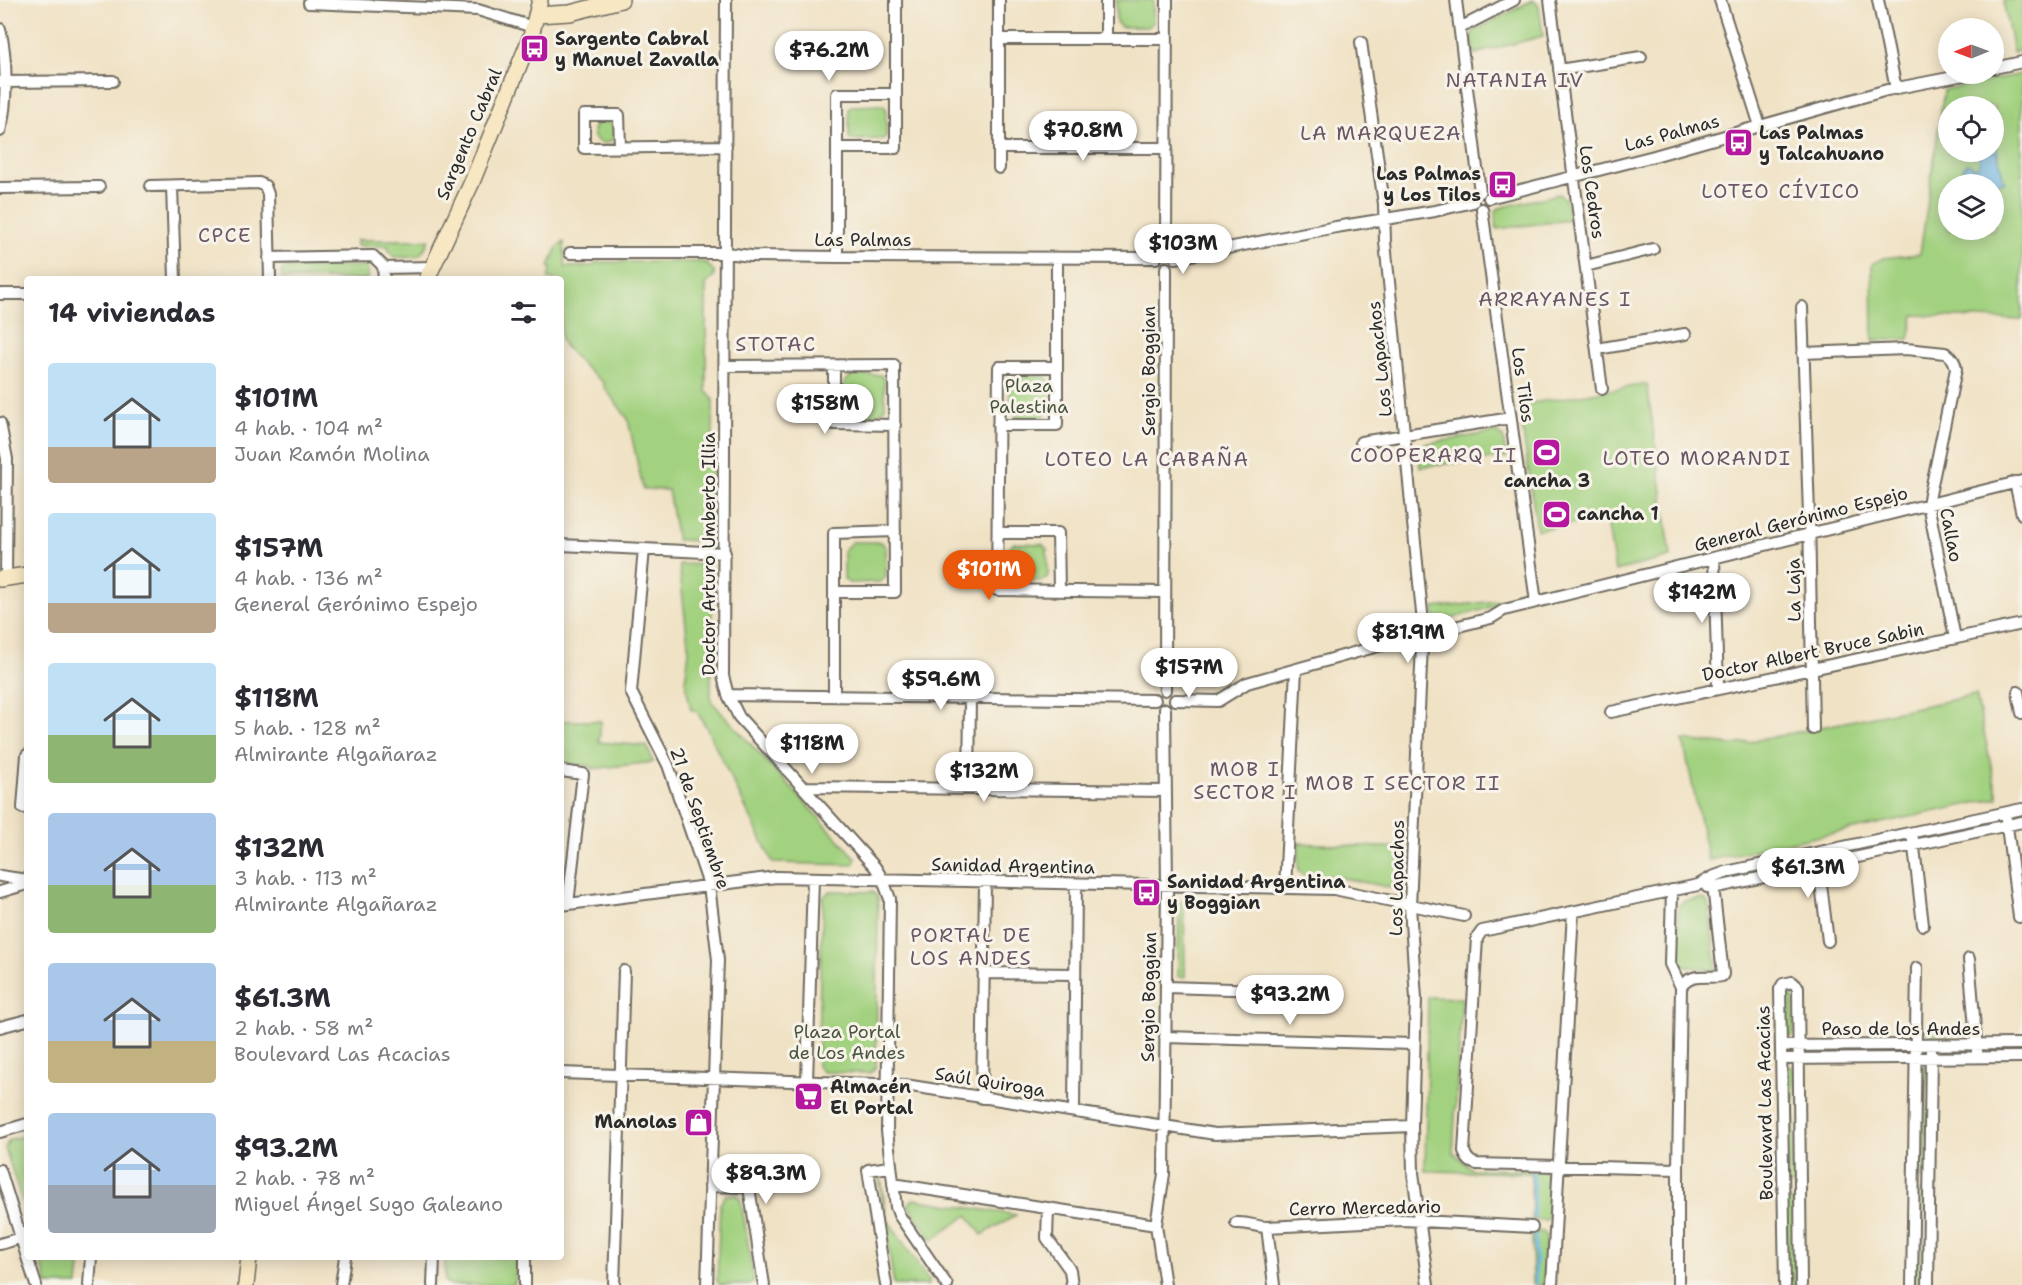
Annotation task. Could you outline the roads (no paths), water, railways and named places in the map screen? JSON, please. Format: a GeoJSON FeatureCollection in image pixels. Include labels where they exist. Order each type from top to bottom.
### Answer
{"type":"FeatureCollection","features":[{"type":"Feature","properties":{"kind":"main road"},"geometry":{"type":"LineString","coordinates":[[536,14],[565,14],[621,0]]}},
{"type":"Feature","properties":{"kind":"main road","name":"Sargento Cabral"},"geometry":{"type":"LineString","coordinates":[[430,273],[472,182],[536,14]]}},
{"type":"Feature","properties":{"kind":"main road"},"geometry":{"type":"LineString","coordinates":[[3,579],[24,576]]}},
{"type":"Feature","properties":{"kind":"main road"},"geometry":{"type":"LineString","coordinates":[[246,1285],[249,1260]]}},
{"type":"Feature","properties":{"kind":"street","name":"Doctor Arturo Umberto Illia"},"geometry":{"type":"LineString","coordinates":[[726,0],[723,676],[728,695],[739,717],[875,867],[890,899],[887,1085],[890,1167],[898,1215],[947,1285]]}},
{"type":"Feature","properties":{"kind":"street"},"geometry":{"type":"LineString","coordinates":[[837,148],[896,148],[896,0]]}},
{"type":"Feature","properties":{"kind":"street"},"geometry":{"type":"LineString","coordinates":[[999,0],[999,168]]}},
{"type":"Feature","properties":{"kind":"street"},"geometry":{"type":"LineString","coordinates":[[1106,0],[1106,39]]}},
{"type":"Feature","properties":{"kind":"street"},"geometry":{"type":"LineString","coordinates":[[1166,248],[1167,0]]}},
{"type":"Feature","properties":{"kind":"street"},"geometry":{"type":"LineString","coordinates":[[1176,258],[1385,219],[1489,203],[1485,195],[1456,0]]}},
{"type":"Feature","properties":{"kind":"street"},"geometry":{"type":"LineString","coordinates":[[1460,28],[1514,0]]}},
{"type":"Feature","properties":{"kind":"street","name":"Los Cedros"},"geometry":{"type":"LineString","coordinates":[[1550,0],[1602,389]]}},
{"type":"Feature","properties":{"kind":"street"},"geometry":{"type":"LineString","coordinates":[[1720,0],[1760,126]]}},
{"type":"Feature","properties":{"kind":"street"},"geometry":{"type":"LineString","coordinates":[[1878,0],[1896,89]]}},
{"type":"Feature","properties":{"kind":"street"},"geometry":{"type":"LineString","coordinates":[[309,3],[536,14]]}},
{"type":"Feature","properties":{"kind":"street"},"geometry":{"type":"LineString","coordinates":[[0,29],[4,46],[3,117],[0,131]]}},
{"type":"Feature","properties":{"kind":"street"},"geometry":{"type":"LineString","coordinates":[[999,39],[1167,39]]}},
{"type":"Feature","properties":{"kind":"street","name":"Los Lapachos"},"geometry":{"type":"LineString","coordinates":[[1361,42],[1384,204],[1386,254],[1423,635],[1410,906],[1416,999],[1412,1126],[1413,1173],[1428,1285]]}},
{"type":"Feature","properties":{"kind":"street"},"geometry":{"type":"LineString","coordinates":[[1559,70],[1641,57]]}},
{"type":"Feature","properties":{"kind":"street"},"geometry":{"type":"LineString","coordinates":[[2004,66],[2022,62]]}},
{"type":"Feature","properties":{"kind":"street","name":"Las Palmas"},"geometry":{"type":"LineString","coordinates":[[1485,195],[1654,156],[1896,89],[1938,80]]}},
{"type":"Feature","properties":{"kind":"street"},"geometry":{"type":"LineString","coordinates":[[2,82],[113,81]]}},
{"type":"Feature","properties":{"kind":"street"},"geometry":{"type":"LineString","coordinates":[[837,257],[837,94],[896,94]]}},
{"type":"Feature","properties":{"kind":"street"},"geometry":{"type":"LineString","coordinates":[[620,147],[619,115],[584,115],[584,148],[726,146]]}},
{"type":"Feature","properties":{"kind":"street"},"geometry":{"type":"LineString","coordinates":[[999,148],[1167,148]]}},
{"type":"Feature","properties":{"kind":"street"},"geometry":{"type":"LineString","coordinates":[[151,186],[259,183],[265,186],[268,194],[270,276]]}},
{"type":"Feature","properties":{"kind":"street"},"geometry":{"type":"LineString","coordinates":[[172,186],[175,276]]}},
{"type":"Feature","properties":{"kind":"street"},"geometry":{"type":"LineString","coordinates":[[0,188],[99,187]]}},
{"type":"Feature","properties":{"kind":"street","name":"Los Tilos"},"geometry":{"type":"LineString","coordinates":[[1478,205],[1511,418],[1536,602]]}},
{"type":"Feature","properties":{"kind":"street"},"geometry":{"type":"LineString","coordinates":[[1166,248],[1173,251],[1176,258],[1174,264],[1166,268],[1159,265],[1156,258],[1159,251],[1166,248]]}},
{"type":"Feature","properties":{"kind":"street"},"geometry":{"type":"LineString","coordinates":[[1586,266],[1653,249]]}},
{"type":"Feature","properties":{"kind":"street","name":"Las Palmas"},"geometry":{"type":"LineString","coordinates":[[570,253],[1156,258]]}},
{"type":"Feature","properties":{"kind":"street"},"geometry":{"type":"LineString","coordinates":[[269,258],[373,256],[381,261],[384,273],[430,273]]}},
{"type":"Feature","properties":{"kind":"street"},"geometry":{"type":"LineString","coordinates":[[998,425],[1057,425],[1057,258]]}},
{"type":"Feature","properties":{"kind":"street","name":"Sergio Boggian"},"geometry":{"type":"LineString","coordinates":[[1165,690],[1166,268]]}},
{"type":"Feature","properties":{"kind":"street"},"geometry":{"type":"LineString","coordinates":[[0,294],[24,294]]}},
{"type":"Feature","properties":{"kind":"street","name":"La Laja"},"geometry":{"type":"LineString","coordinates":[[1802,307],[1810,535],[1813,729]]}},
{"type":"Feature","properties":{"kind":"street"},"geometry":{"type":"LineString","coordinates":[[1597,349],[1685,334]]}},
{"type":"Feature","properties":{"kind":"street","name":"Callao"},"geometry":{"type":"LineString","coordinates":[[1803,353],[1906,349],[1945,353],[1953,358],[1956,369],[1928,504],[1955,638]]}},
{"type":"Feature","properties":{"kind":"street"},"geometry":{"type":"LineString","coordinates":[[726,366],[894,365],[895,592],[834,592]]}},
{"type":"Feature","properties":{"kind":"street"},"geometry":{"type":"LineString","coordinates":[[834,366],[834,424],[895,424]]}},
{"type":"Feature","properties":{"kind":"street"},"geometry":{"type":"LineString","coordinates":[[1057,367],[999,367],[997,590],[1165,592]]}},
{"type":"Feature","properties":{"kind":"street"},"geometry":{"type":"LineString","coordinates":[[1361,442],[1511,418]]}},
{"type":"Feature","properties":{"kind":"street"},"geometry":{"type":"LineString","coordinates":[[0,423],[7,459],[3,482],[3,579]]}},
{"type":"Feature","properties":{"kind":"street"},"geometry":{"type":"LineString","coordinates":[[2019,482],[2022,514]]}},
{"type":"Feature","properties":{"kind":"street","name":"General Gerónimo Espejo"},"geometry":{"type":"LineString","coordinates":[[1175,700],[1218,701],[1247,683],[1491,618],[1504,610],[2019,482]]}},
{"type":"Feature","properties":{"kind":"street"},"geometry":{"type":"LineString","coordinates":[[834,696],[834,533],[895,531]]}},
{"type":"Feature","properties":{"kind":"street"},"geometry":{"type":"LineString","coordinates":[[998,533],[1058,533],[1059,590]]}},
{"type":"Feature","properties":{"kind":"street"},"geometry":{"type":"LineString","coordinates":[[564,545],[725,553]]}},
{"type":"Feature","properties":{"kind":"street","name":"21 de Septiembre"},"geometry":{"type":"LineString","coordinates":[[644,549],[631,692],[668,765],[709,885],[718,960],[707,1285]]}},
{"type":"Feature","properties":{"kind":"street"},"geometry":{"type":"LineString","coordinates":[[1714,558],[1718,689]]}},
{"type":"Feature","properties":{"kind":"street","name":"Doctor Albert Bruce Sabin"},"geometry":{"type":"LineString","coordinates":[[1611,712],[2022,624]]}},
{"type":"Feature","properties":{"kind":"street"},"geometry":{"type":"LineString","coordinates":[[1285,888],[1296,669]]}},
{"type":"Feature","properties":{"kind":"street"},"geometry":{"type":"LineString","coordinates":[[1165,690],[1173,693],[1175,700],[1171,707],[1165,709],[1159,707],[1155,700],[1158,692],[1165,690]]}},
{"type":"Feature","properties":{"kind":"street"},"geometry":{"type":"LineString","coordinates":[[2018,692],[2022,711]]}},
{"type":"Feature","properties":{"kind":"street"},"geometry":{"type":"LineString","coordinates":[[728,695],[1155,700]]}},
{"type":"Feature","properties":{"kind":"street"},"geometry":{"type":"LineString","coordinates":[[969,789],[970,697]]}},
{"type":"Feature","properties":{"kind":"street","name":"Sergio Boggian"},"geometry":{"type":"LineString","coordinates":[[1165,709],[1167,885],[1164,1174],[1156,1225],[1166,1285]]}},
{"type":"Feature","properties":{"kind":"street"},"geometry":{"type":"LineString","coordinates":[[564,771],[583,774],[565,905]]}},
{"type":"Feature","properties":{"kind":"street"},"geometry":{"type":"LineString","coordinates":[[803,786],[1166,791]]}},
{"type":"Feature","properties":{"kind":"street"},"geometry":{"type":"LineString","coordinates":[[23,808],[24,795]]}},
{"type":"Feature","properties":{"kind":"street"},"geometry":{"type":"LineString","coordinates":[[1712,882],[1726,872],[2022,809]]}},
{"type":"Feature","properties":{"kind":"street"},"geometry":{"type":"LineString","coordinates":[[2005,812],[2019,917]]}},
{"type":"Feature","properties":{"kind":"street"},"geometry":{"type":"LineString","coordinates":[[1678,1169],[1474,1164],[1467,1159],[1464,1151],[1477,938],[1482,931],[1712,882],[1819,866],[2022,822]]}},
{"type":"Feature","properties":{"kind":"street"},"geometry":{"type":"LineString","coordinates":[[1912,834],[1923,925]]}},
{"type":"Feature","properties":{"kind":"street"},"geometry":{"type":"LineString","coordinates":[[1817,853],[1828,941]]}},
{"type":"Feature","properties":{"kind":"street"},"geometry":{"type":"LineString","coordinates":[[0,876],[24,881]]}},
{"type":"Feature","properties":{"kind":"street","name":"Sanidad Argentina"},"geometry":{"type":"LineString","coordinates":[[565,905],[776,877],[1334,889],[1464,916]]}},
{"type":"Feature","properties":{"kind":"street"},"geometry":{"type":"LineString","coordinates":[[807,1082],[813,878]]}},
{"type":"Feature","properties":{"kind":"street"},"geometry":{"type":"LineString","coordinates":[[1681,987],[1692,977],[1717,977],[1723,974],[1712,882]]}},
{"type":"Feature","properties":{"kind":"street"},"geometry":{"type":"LineString","coordinates":[[0,892],[24,883]]}},
{"type":"Feature","properties":{"kind":"street"},"geometry":{"type":"LineString","coordinates":[[982,1098],[985,883]]}},
{"type":"Feature","properties":{"kind":"street"},"geometry":{"type":"LineString","coordinates":[[1074,1112],[1076,884]]}},
{"type":"Feature","properties":{"kind":"street"},"geometry":{"type":"LineString","coordinates":[[1672,890],[1670,964],[1681,987],[1678,1285]]}},
{"type":"Feature","properties":{"kind":"street"},"geometry":{"type":"LineString","coordinates":[[1552,1285],[1573,912]]}},
{"type":"Feature","properties":{"kind":"street"},"geometry":{"type":"LineString","coordinates":[[1969,959],[1978,1057]]}},
{"type":"Feature","properties":{"kind":"street"},"geometry":{"type":"LineString","coordinates":[[1912,1285],[1917,968]]}},
{"type":"Feature","properties":{"kind":"street"},"geometry":{"type":"LineString","coordinates":[[614,1285],[624,971]]}},
{"type":"Feature","properties":{"kind":"street"},"geometry":{"type":"LineString","coordinates":[[984,973],[1075,974]]}},
{"type":"Feature","properties":{"kind":"street","name":"Boulevard Las Acacias"},"geometry":{"type":"LineString","coordinates":[[1785,1285],[1780,989],[1783,984],[1792,982],[1798,987],[1801,1285]]}},
{"type":"Feature","properties":{"kind":"street"},"geometry":{"type":"LineString","coordinates":[[1166,987],[1295,991]]}},
{"type":"Feature","properties":{"kind":"street"},"geometry":{"type":"LineString","coordinates":[[0,1027],[24,1021]]}},
{"type":"Feature","properties":{"kind":"street"},"geometry":{"type":"LineString","coordinates":[[1165,1037],[1414,1044]]}},
{"type":"Feature","properties":{"kind":"street","name":"Paso de los Andes"},"geometry":{"type":"LineString","coordinates":[[1781,1046],[2022,1044]]}},
{"type":"Feature","properties":{"kind":"street"},"geometry":{"type":"LineString","coordinates":[[1928,1285],[1931,1045]]}},
{"type":"Feature","properties":{"kind":"street","name":"Paso de los Andes"},"geometry":{"type":"LineString","coordinates":[[1781,1059],[2022,1057]]}},
{"type":"Feature","properties":{"kind":"street","name":"Saúl Quiroga"},"geometry":{"type":"LineString","coordinates":[[564,1073],[905,1086],[1215,1134],[1412,1126]]}},
{"type":"Feature","properties":{"kind":"street"},"geometry":{"type":"LineString","coordinates":[[0,1132],[24,1125]]}},
{"type":"Feature","properties":{"kind":"street"},"geometry":{"type":"LineString","coordinates":[[886,1285],[868,1170],[890,1167]]}},
{"type":"Feature","properties":{"kind":"street"},"geometry":{"type":"LineString","coordinates":[[0,1170],[24,1237],[0,1244]]}},
{"type":"Feature","properties":{"kind":"street"},"geometry":{"type":"LineString","coordinates":[[893,1184],[1156,1225]]}},
{"type":"Feature","properties":{"kind":"street"},"geometry":{"type":"LineString","coordinates":[[710,1186],[748,1186],[764,1285]]}},
{"type":"Feature","properties":{"kind":"street"},"geometry":{"type":"LineString","coordinates":[[1914,1188],[1930,1187]]}},
{"type":"Feature","properties":{"kind":"street"},"geometry":{"type":"LineString","coordinates":[[1783,1193],[1800,1192]]}},
{"type":"Feature","properties":{"kind":"street"},"geometry":{"type":"LineString","coordinates":[[1048,1208],[1047,1238],[1070,1270],[1072,1285]]}},
{"type":"Feature","properties":{"kind":"street","name":"Cerro Mercedario"},"geometry":{"type":"LineString","coordinates":[[1236,1224],[1248,1222],[1267,1227],[1403,1220],[1532,1227]]}},
{"type":"Feature","properties":{"kind":"street"},"geometry":{"type":"LineString","coordinates":[[1267,1227],[1274,1285]]}},
{"type":"Feature","properties":{"kind":"street"},"geometry":{"type":"LineString","coordinates":[[28,1260],[36,1285]]}},
{"type":"Feature","properties":{"kind":"street"},"geometry":{"type":"LineString","coordinates":[[89,1285],[92,1260]]}},
{"type":"Feature","properties":{"kind":"street"},"geometry":{"type":"LineString","coordinates":[[341,1285],[345,1260]]}},
{"type":"Feature","properties":{"kind":"street"},"geometry":{"type":"LineString","coordinates":[[434,1260],[434,1285]]}},
{"type":"Feature","properties":{"kind":"street"},"geometry":{"type":"LineString","coordinates":[[525,1260],[525,1285]]}},
{"type":"Feature","properties":{"kind":"water"},"geometry":{"type":"Polygon","coordinates":[[[2000,162],[2002,174],[1962,174],[1967,163],[1976,168],[1980,163],[2000,162]]]}},
{"type":"Feature","properties":{"kind":"waterway"},"geometry":{"type":"LineString","coordinates":[[1533,1172],[1534,1218]]}},
{"type":"Feature","properties":{"kind":"waterway"},"geometry":{"type":"LineString","coordinates":[[1535,1233],[1536,1285]]}},
{"type":"Feature","properties":{"kind":"place","name":"Sargento Cabral y Manuel Zavalla"},"geometry":{"type":"Point","coordinates":[534,49]}},
{"type":"Feature","properties":{"kind":"place","name":"Las Palmas y Talcahuano"},"geometry":{"type":"Point","coordinates":[1738,143]}},
{"type":"Feature","properties":{"kind":"place","name":"Las Palmas y Los Tilos"},"geometry":{"type":"Point","coordinates":[1502,184]}},
{"type":"Feature","properties":{"kind":"place","name":"cancha 3"},"geometry":{"type":"Point","coordinates":[1547,452]}},
{"type":"Feature","properties":{"kind":"place","name":"cancha 1"},"geometry":{"type":"Point","coordinates":[1556,514]}},
{"type":"Feature","properties":{"kind":"place","name":"Sanidad Argentina y Boggian"},"geometry":{"type":"Point","coordinates":[1146,892]}},
{"type":"Feature","properties":{"kind":"place","name":"Almacén El Portal"},"geometry":{"type":"Point","coordinates":[809,1097]}},
{"type":"Feature","properties":{"kind":"place","name":"Manolas"},"geometry":{"type":"Point","coordinates":[698,1122]}},
{"type":"Feature","properties":{"kind":"district","name":"NATANIA IV"},"geometry":{"type":"Point","coordinates":[1515,80]}},
{"type":"Feature","properties":{"kind":"district","name":"LA MARQUEZA"},"geometry":{"type":"Point","coordinates":[1381,133]}},
{"type":"Feature","properties":{"kind":"district","name":"LOTEO CÍVICO"},"geometry":{"type":"Point","coordinates":[1781,191]}},
{"type":"Feature","properties":{"kind":"district","name":"CPCE"},"geometry":{"type":"Point","coordinates":[225,235]}},
{"type":"Feature","properties":{"kind":"district","name":"ARRAYANES I"},"geometry":{"type":"Point","coordinates":[1555,299]}},
{"type":"Feature","properties":{"kind":"district","name":"STOTAC"},"geometry":{"type":"Point","coordinates":[776,344]}},
{"type":"Feature","properties":{"kind":"district","name":"COOPERARQ II"},"geometry":{"type":"Point","coordinates":[1434,455]}},
{"type":"Feature","properties":{"kind":"district","name":"LOTEO MORANDI"},"geometry":{"type":"Point","coordinates":[1697,458]}},
{"type":"Feature","properties":{"kind":"district","name":"LOTEO LA CABAÑA"},"geometry":{"type":"Point","coordinates":[1147,459]}},
{"type":"Feature","properties":{"kind":"district","name":"MOB I SECTOR I"},"geometry":{"type":"Point","coordinates":[1245,780]}},
{"type":"Feature","properties":{"kind":"district","name":"MOB I SECTOR II"},"geometry":{"type":"Point","coordinates":[1403,783]}},
{"type":"Feature","properties":{"kind":"district","name":"PORTAL DE LOS ANDES"},"geometry":{"type":"Point","coordinates":[971,946]}},
{"type":"Feature","properties":{"kind":"park label","name":"Plaza Palestina"},"geometry":{"type":"Point","coordinates":[1029,396]}},
{"type":"Feature","properties":{"kind":"park label","name":"Plaza Portal de Los Andes"},"geometry":{"type":"Point","coordinates":[847,1042]}}]}
